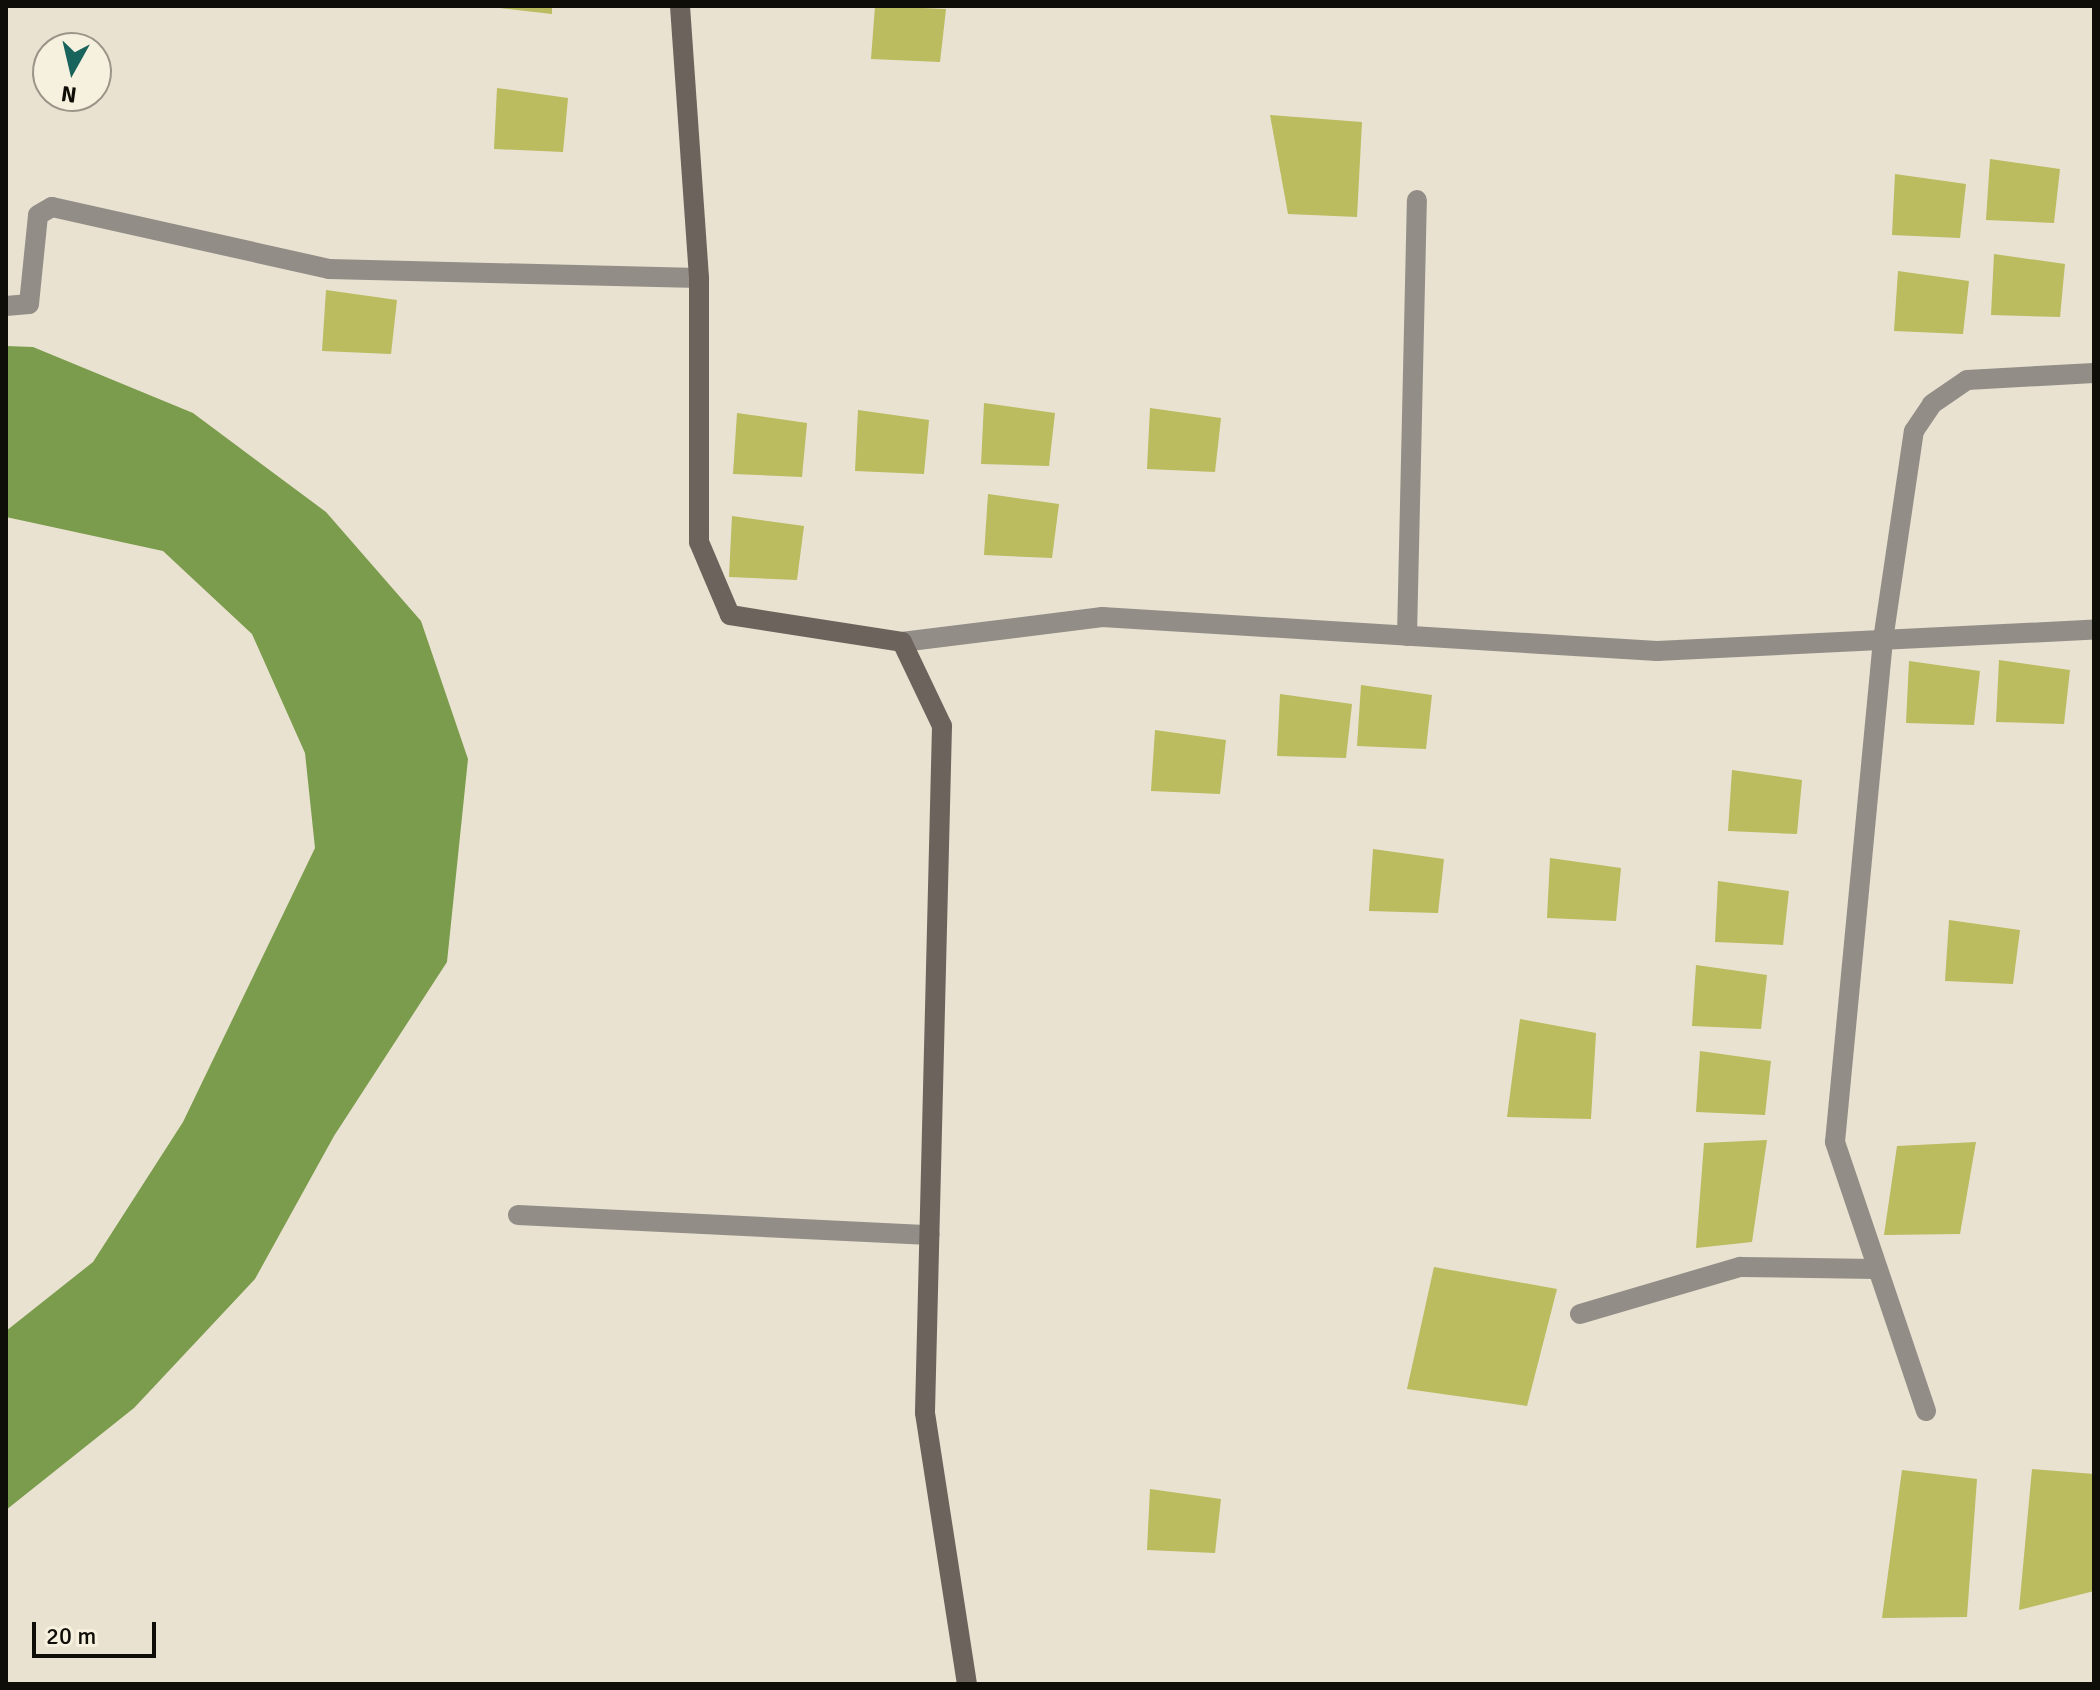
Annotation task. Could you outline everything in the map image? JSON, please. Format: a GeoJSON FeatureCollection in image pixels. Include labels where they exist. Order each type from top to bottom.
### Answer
{"type":"FeatureCollection","features":[{"type":"Feature","properties":{"kind":"street"},"geometry":{"type":"LineString","coordinates":[[680,6],[699,278],[699,542],[730,615],[902,642],[1102,617],[1657,651],[2094,630]]}},
{"type":"Feature","properties":{"kind":"street"},"geometry":{"type":"LineString","coordinates":[[1407,636],[1417,200]]}},
{"type":"Feature","properties":{"kind":"street"},"geometry":{"type":"LineString","coordinates":[[6,306],[29,304],[38,215],[52,207],[329,269],[699,278]]}},
{"type":"Feature","properties":{"kind":"street"},"geometry":{"type":"LineString","coordinates":[[1926,1411],[1839,1167],[1835,1129],[1883,640],[1914,431],[1932,404],[1967,380],[2094,373]]}},
{"type":"Feature","properties":{"kind":"street"},"geometry":{"type":"LineString","coordinates":[[902,642],[942,726],[925,1413],[967,1684]]}},
{"type":"Feature","properties":{"kind":"street"},"geometry":{"type":"LineString","coordinates":[[518,1215],[930,1235]]}},
{"type":"Feature","properties":{"kind":"street"},"geometry":{"type":"LineString","coordinates":[[1580,1314],[1740,1267],[1875,1269]]}},
{"type":"Feature","properties":{"kind":"shaded area"},"geometry":{"type":"Polygon","coordinates":[[[6,346],[33,347],[193,413],[326,512],[421,621],[468,759],[447,962],[334,1136],[255,1279],[134,1408],[6,1510],[6,1331],[93,1262],[183,1122],[315,848],[305,753],[252,634],[163,551],[6,517],[6,346]]]}},
{"type":"Feature","properties":{"kind":"building"},"geometry":{"type":"Polygon","coordinates":[[[483,6],[552,6],[552,14],[483,6]]]}},
{"type":"Feature","properties":{"kind":"building"},"geometry":{"type":"Polygon","coordinates":[[[875,6],[946,9],[940,62],[871,59],[875,6]]]}},
{"type":"Feature","properties":{"kind":"building"},"geometry":{"type":"Polygon","coordinates":[[[497,88],[568,98],[563,152],[494,149],[497,88]]]}},
{"type":"Feature","properties":{"kind":"building"},"geometry":{"type":"Polygon","coordinates":[[[1270,115],[1362,122],[1357,217],[1288,214],[1270,115]]]}},
{"type":"Feature","properties":{"kind":"building"},"geometry":{"type":"Polygon","coordinates":[[[1990,159],[2060,169],[2054,223],[1986,220],[1990,159]]]}},
{"type":"Feature","properties":{"kind":"building"},"geometry":{"type":"Polygon","coordinates":[[[1895,174],[1966,184],[1960,238],[1892,235],[1895,174]]]}},
{"type":"Feature","properties":{"kind":"building"},"geometry":{"type":"Polygon","coordinates":[[[1994,254],[2065,264],[2060,317],[1991,315],[1994,254]]]}},
{"type":"Feature","properties":{"kind":"building"},"geometry":{"type":"Polygon","coordinates":[[[1898,271],[1969,281],[1963,334],[1894,331],[1898,271]]]}},
{"type":"Feature","properties":{"kind":"building"},"geometry":{"type":"Polygon","coordinates":[[[326,290],[397,300],[391,354],[322,351],[326,290]]]}},
{"type":"Feature","properties":{"kind":"building"},"geometry":{"type":"Polygon","coordinates":[[[984,403],[1055,413],[1049,466],[981,464],[984,403]]]}},
{"type":"Feature","properties":{"kind":"building"},"geometry":{"type":"Polygon","coordinates":[[[1150,408],[1221,418],[1215,472],[1147,469],[1150,408]]]}},
{"type":"Feature","properties":{"kind":"building"},"geometry":{"type":"Polygon","coordinates":[[[858,410],[929,420],[924,474],[855,471],[858,410]]]}},
{"type":"Feature","properties":{"kind":"building"},"geometry":{"type":"Polygon","coordinates":[[[737,413],[807,423],[802,477],[733,474],[737,413]]]}},
{"type":"Feature","properties":{"kind":"building"},"geometry":{"type":"Polygon","coordinates":[[[988,494],[1059,504],[1052,558],[984,555],[988,494]]]}},
{"type":"Feature","properties":{"kind":"building"},"geometry":{"type":"Polygon","coordinates":[[[732,516],[804,526],[797,580],[729,577],[732,516]]]}},
{"type":"Feature","properties":{"kind":"building"},"geometry":{"type":"Polygon","coordinates":[[[1999,660],[2070,670],[2064,724],[1996,722],[1999,660]]]}},
{"type":"Feature","properties":{"kind":"building"},"geometry":{"type":"Polygon","coordinates":[[[1909,661],[1980,671],[1974,725],[1906,723],[1909,661]]]}},
{"type":"Feature","properties":{"kind":"building"},"geometry":{"type":"Polygon","coordinates":[[[1361,685],[1432,695],[1426,749],[1357,746],[1361,685]]]}},
{"type":"Feature","properties":{"kind":"building"},"geometry":{"type":"Polygon","coordinates":[[[1280,694],[1352,704],[1346,758],[1277,756],[1280,694]]]}},
{"type":"Feature","properties":{"kind":"building"},"geometry":{"type":"Polygon","coordinates":[[[1155,730],[1226,740],[1220,794],[1151,791],[1155,730]]]}},
{"type":"Feature","properties":{"kind":"building"},"geometry":{"type":"Polygon","coordinates":[[[1732,770],[1802,780],[1797,834],[1728,831],[1732,770]]]}},
{"type":"Feature","properties":{"kind":"building"},"geometry":{"type":"Polygon","coordinates":[[[1373,849],[1444,859],[1438,913],[1369,911],[1373,849]]]}},
{"type":"Feature","properties":{"kind":"building"},"geometry":{"type":"Polygon","coordinates":[[[1550,858],[1621,868],[1616,921],[1547,918],[1550,858]]]}},
{"type":"Feature","properties":{"kind":"building"},"geometry":{"type":"Polygon","coordinates":[[[1718,881],[1789,891],[1783,945],[1715,942],[1718,881]]]}},
{"type":"Feature","properties":{"kind":"building"},"geometry":{"type":"Polygon","coordinates":[[[1949,920],[2020,930],[2013,984],[1945,981],[1949,920]]]}},
{"type":"Feature","properties":{"kind":"building"},"geometry":{"type":"Polygon","coordinates":[[[1696,965],[1767,975],[1761,1029],[1692,1026],[1696,965]]]}},
{"type":"Feature","properties":{"kind":"building"},"geometry":{"type":"Polygon","coordinates":[[[1520,1019],[1596,1033],[1591,1119],[1507,1117],[1520,1019]]]}},
{"type":"Feature","properties":{"kind":"building"},"geometry":{"type":"Polygon","coordinates":[[[1700,1051],[1771,1061],[1765,1115],[1696,1112],[1700,1051]]]}},
{"type":"Feature","properties":{"kind":"building"},"geometry":{"type":"Polygon","coordinates":[[[1767,1140],[1752,1242],[1696,1248],[1704,1143],[1767,1140]]]}},
{"type":"Feature","properties":{"kind":"building"},"geometry":{"type":"Polygon","coordinates":[[[1976,1142],[1960,1234],[1884,1235],[1897,1146],[1976,1142]]]}},
{"type":"Feature","properties":{"kind":"building"},"geometry":{"type":"Polygon","coordinates":[[[1434,1267],[1557,1289],[1527,1406],[1407,1389],[1434,1267]]]}},
{"type":"Feature","properties":{"kind":"building"},"geometry":{"type":"Polygon","coordinates":[[[2032,1469],[2094,1474],[2094,1591],[2019,1610],[2032,1469]]]}},
{"type":"Feature","properties":{"kind":"building"},"geometry":{"type":"Polygon","coordinates":[[[1902,1470],[1977,1479],[1967,1617],[1882,1618],[1902,1470]]]}},
{"type":"Feature","properties":{"kind":"building"},"geometry":{"type":"Polygon","coordinates":[[[1150,1489],[1221,1499],[1215,1553],[1147,1550],[1150,1489]]]}}]}
